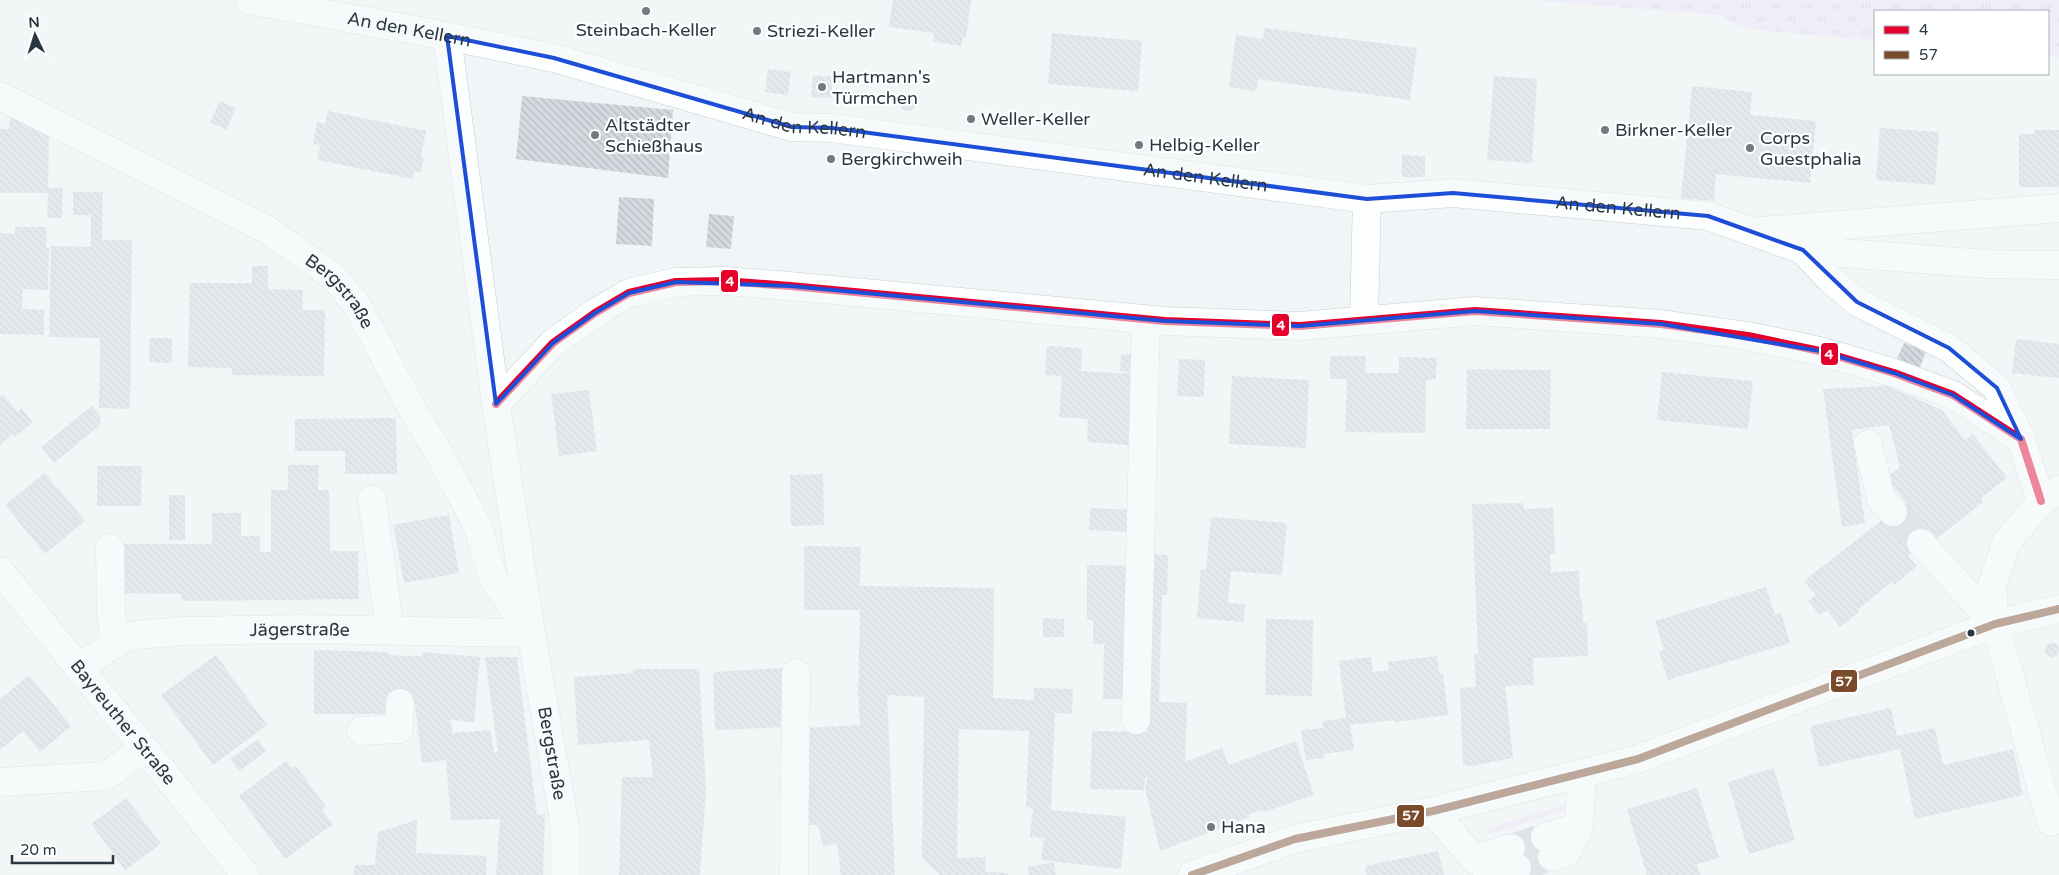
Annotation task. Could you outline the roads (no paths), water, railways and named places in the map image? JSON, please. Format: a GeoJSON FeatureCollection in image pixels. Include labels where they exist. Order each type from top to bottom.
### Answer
{"type":"FeatureCollection","features":[{"type":"Feature","properties":{"kind":"street","name":"An den Kellern"},"geometry":{"type":"LineString","coordinates":[[250,0],[447,36],[554,58],[792,126],[832,128],[1367,199],[1453,193],[1708,216],[1803,250],[1986,264],[2059,265]]}},
{"type":"Feature","properties":{"kind":"street","name":"Bergstraße"},"geometry":{"type":"LineString","coordinates":[[447,36],[496,404],[531,633],[565,827],[565,875]]}},
{"type":"Feature","properties":{"kind":"street","name":"Bergstraße"},"geometry":{"type":"LineString","coordinates":[[0,96],[264,228],[332,276],[357,305],[477,525],[494,580],[531,633]]}},
{"type":"Feature","properties":{"kind":"street"},"geometry":{"type":"LineString","coordinates":[[1364,319],[1367,199]]}},
{"type":"Feature","properties":{"kind":"street"},"geometry":{"type":"LineString","coordinates":[[1749,232],[2059,208]]}},
{"type":"Feature","properties":{"kind":"street","name":"An den Kellern"},"geometry":{"type":"LineString","coordinates":[[1803,250],[1830,279],[1857,302],[1949,348],[1997,388],[2050,495]]}},
{"type":"Feature","properties":{"kind":"street"},"geometry":{"type":"LineString","coordinates":[[496,404],[553,343],[595,313],[629,293],[676,282],[724,281],[1146,320],[1300,326],[1364,319],[1475,311],[1662,324],[1748,336],[1820,351],[1894,373],[1952,395],[2021,439]]}},
{"type":"Feature","properties":{"kind":"street"},"geometry":{"type":"LineString","coordinates":[[1136,720],[1146,320]]}},
{"type":"Feature","properties":{"kind":"street"},"geometry":{"type":"LineString","coordinates":[[1868,444],[1881,499],[1893,512]]}},
{"type":"Feature","properties":{"kind":"street"},"geometry":{"type":"LineString","coordinates":[[2050,495],[2006,543],[1992,586],[1995,624],[2051,822]]}},
{"type":"Feature","properties":{"kind":"street"},"geometry":{"type":"LineString","coordinates":[[372,499],[390,630]]}},
{"type":"Feature","properties":{"kind":"street"},"geometry":{"type":"LineString","coordinates":[[1921,543],[1995,624]]}},
{"type":"Feature","properties":{"kind":"street"},"geometry":{"type":"LineString","coordinates":[[110,548],[111,615],[115,642]]}},
{"type":"Feature","properties":{"kind":"street","name":"Bayreuther Straße"},"geometry":{"type":"LineString","coordinates":[[0,571],[245,875]]}},
{"type":"Feature","properties":{"kind":"street"},"geometry":{"type":"LineString","coordinates":[[1192,875],[1294,838],[1433,811],[1582,775],[1638,759],[1995,624],[2059,609]]}},
{"type":"Feature","properties":{"kind":"street","name":"Jägerstraße"},"geometry":{"type":"LineString","coordinates":[[79,667],[127,636],[183,632],[304,629],[531,633]]}},
{"type":"Feature","properties":{"kind":"street"},"geometry":{"type":"LineString","coordinates":[[794,875],[796,673]]}},
{"type":"Feature","properties":{"kind":"street"},"geometry":{"type":"LineString","coordinates":[[361,731],[399,729],[400,703]]}},
{"type":"Feature","properties":{"kind":"street"},"geometry":{"type":"LineString","coordinates":[[0,782],[106,776],[144,748]]}},
{"type":"Feature","properties":{"kind":"street"},"geometry":{"type":"LineString","coordinates":[[1549,847],[1579,827],[1582,775]]}},
{"type":"Feature","properties":{"kind":"street"},"geometry":{"type":"LineString","coordinates":[[1433,811],[1474,859],[1514,858]]}},
{"type":"Feature","properties":{"kind":"tunnel"},"geometry":{"type":"LineString","coordinates":[[1893,512],[1921,543]]}},
{"type":"Feature","properties":{"kind":"tunnel"},"geometry":{"type":"LineString","coordinates":[[1511,848],[1545,837]]}},
{"type":"Feature","properties":{"kind":"tunnel"},"geometry":{"type":"LineString","coordinates":[[1517,868],[1552,857]]}},
{"type":"Feature","properties":{"kind":"place","name":"Steinbach-Keller"},"geometry":{"type":"Point","coordinates":[646,11]}},
{"type":"Feature","properties":{"kind":"place","name":"Striezi-Keller"},"geometry":{"type":"Point","coordinates":[757,31]}},
{"type":"Feature","properties":{"kind":"place","name":"Hartmann's Türmchen"},"geometry":{"type":"Point","coordinates":[822,87]}},
{"type":"Feature","properties":{"kind":"place","name":"Weller-Keller"},"geometry":{"type":"Point","coordinates":[971,119]}},
{"type":"Feature","properties":{"kind":"place","name":"Birkner-Keller"},"geometry":{"type":"Point","coordinates":[1605,130]}},
{"type":"Feature","properties":{"kind":"place","name":"Altstädter Schießhaus"},"geometry":{"type":"Point","coordinates":[595,135]}},
{"type":"Feature","properties":{"kind":"place","name":"Helbig-Keller"},"geometry":{"type":"Point","coordinates":[1139,145]}},
{"type":"Feature","properties":{"kind":"place","name":"Corps Guestphalia"},"geometry":{"type":"Point","coordinates":[1750,148]}},
{"type":"Feature","properties":{"kind":"place","name":"Bergkirchweih"},"geometry":{"type":"Point","coordinates":[831,159]}},
{"type":"Feature","properties":{"kind":"place","name":"Hana"},"geometry":{"type":"Point","coordinates":[1211,827]}}]}
